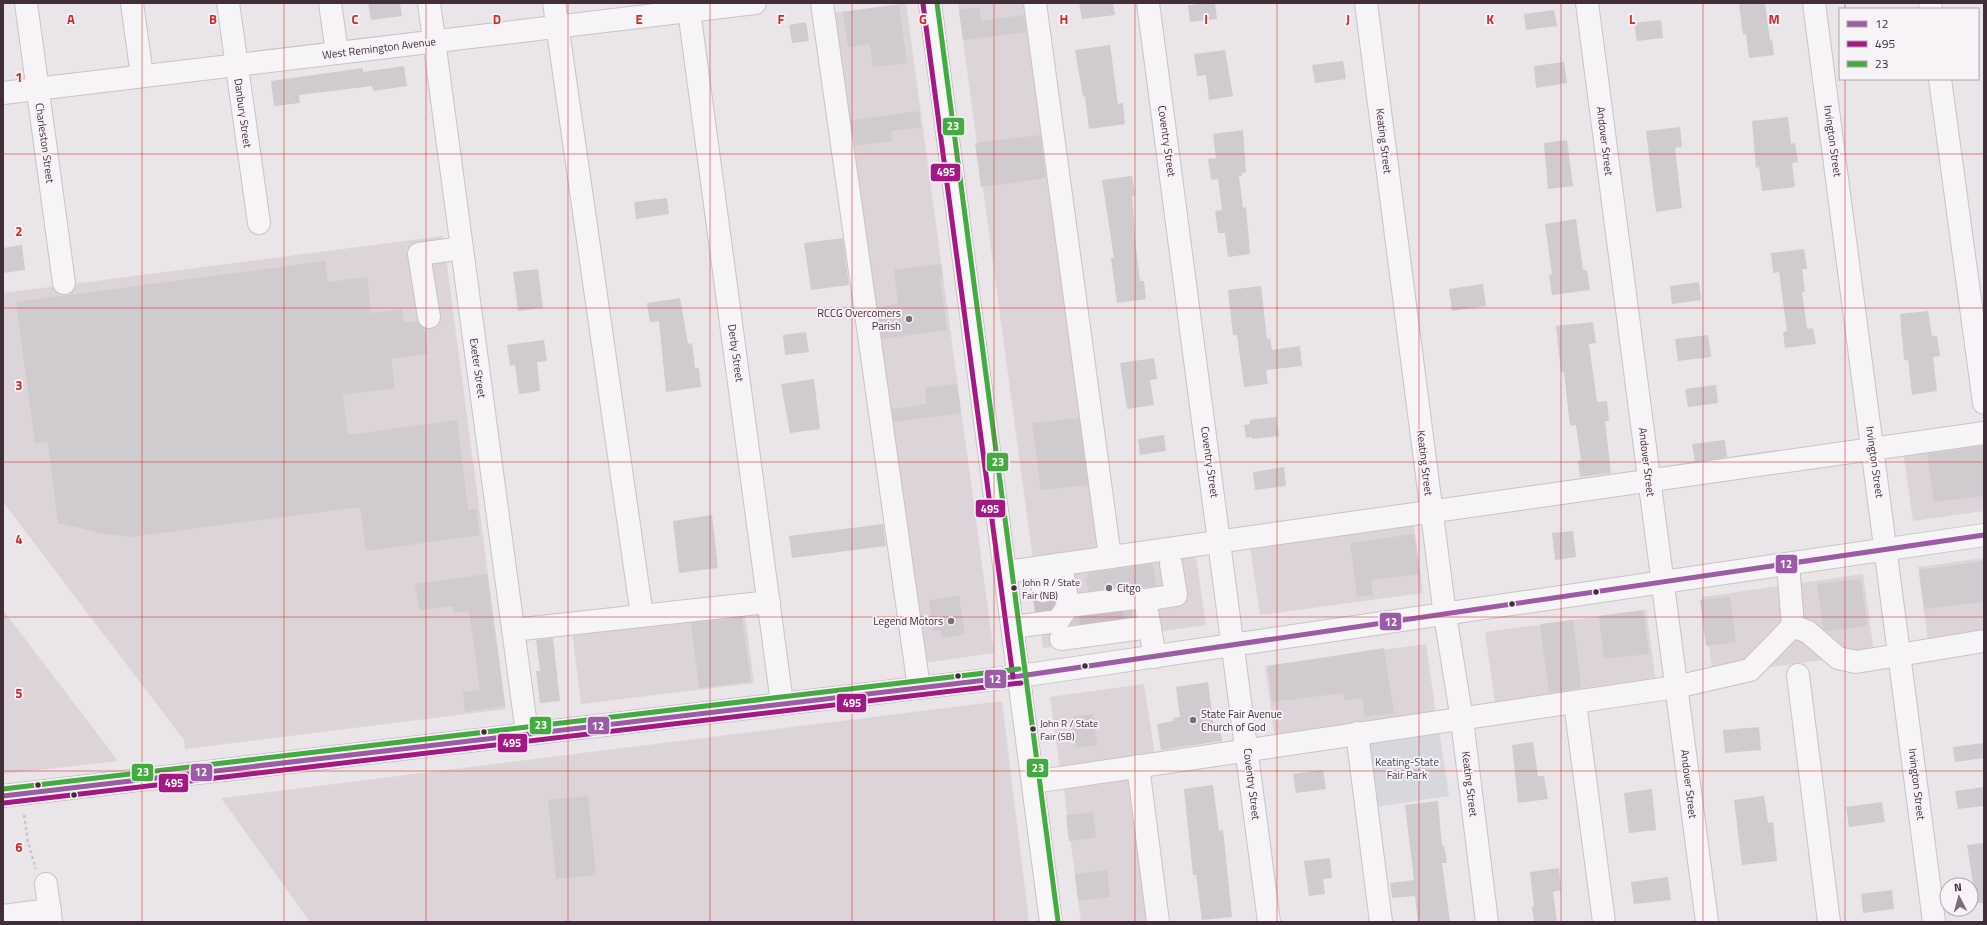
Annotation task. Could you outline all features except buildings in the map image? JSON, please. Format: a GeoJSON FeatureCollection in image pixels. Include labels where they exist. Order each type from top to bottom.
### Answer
{"type":"FeatureCollection","features":[{"type":"Feature","properties":{"kind":"main road"},"geometry":{"type":"LineString","coordinates":[[930,3],[1020,676],[1051,922]]}},
{"type":"Feature","properties":{"kind":"street","name":"Charleston Street"},"geometry":{"type":"LineString","coordinates":[[26,3],[64,283]]}},
{"type":"Feature","properties":{"kind":"street"},"geometry":{"type":"LineString","coordinates":[[132,3],[142,76]]}},
{"type":"Feature","properties":{"kind":"street","name":"Danbury Street"},"geometry":{"type":"LineString","coordinates":[[228,3],[259,223]]}},
{"type":"Feature","properties":{"kind":"street"},"geometry":{"type":"LineString","coordinates":[[330,3],[337,53]]}},
{"type":"Feature","properties":{"kind":"street","name":"Exeter Street"},"geometry":{"type":"LineString","coordinates":[[429,3],[527,733]]}},
{"type":"Feature","properties":{"kind":"street"},"geometry":{"type":"LineString","coordinates":[[554,3],[642,616]]}},
{"type":"Feature","properties":{"kind":"street","name":"West Remington Avenue"},"geometry":{"type":"LineString","coordinates":[[3,93],[557,26],[689,7],[755,3]]}},
{"type":"Feature","properties":{"kind":"street"},"geometry":{"type":"LineString","coordinates":[[822,3],[920,688]]}},
{"type":"Feature","properties":{"kind":"street"},"geometry":{"type":"LineString","coordinates":[[1035,3],[1110,557]]}},
{"type":"Feature","properties":{"kind":"street","name":"Coventry Street"},"geometry":{"type":"LineString","coordinates":[[1148,3],[1234,646],[1269,922]]}},
{"type":"Feature","properties":{"kind":"street","name":"Keating Street"},"geometry":{"type":"LineString","coordinates":[[1366,3],[1445,615],[1462,720],[1487,922]]}},
{"type":"Feature","properties":{"kind":"street","name":"Andover Street"},"geometry":{"type":"LineString","coordinates":[[1588,3],[1707,922]]}},
{"type":"Feature","properties":{"kind":"street","name":"Irvington Street"},"geometry":{"type":"LineString","coordinates":[[1814,3],[1874,449],[1934,922]]}},
{"type":"Feature","properties":{"kind":"street","name":"Derby Street"},"geometry":{"type":"LineString","coordinates":[[689,7],[782,703]]}},
{"type":"Feature","properties":{"kind":"street"},"geometry":{"type":"LineString","coordinates":[[1940,80],[1984,403]]}},
{"type":"Feature","properties":{"kind":"street"},"geometry":{"type":"LineString","coordinates":[[429,317],[418,254],[462,248]]}},
{"type":"Feature","properties":{"kind":"street"},"geometry":{"type":"LineString","coordinates":[[1013,627],[1065,605],[1110,557],[1650,482],[1984,433]]}},
{"type":"Feature","properties":{"kind":"street"},"geometry":{"type":"LineString","coordinates":[[3,796],[1020,676],[1234,646],[1984,535]]}},
{"type":"Feature","properties":{"kind":"street"},"geometry":{"type":"LineString","coordinates":[[1065,605],[1112,615],[1135,598],[1145,600],[1176,595],[1171,564]]}},
{"type":"Feature","properties":{"kind":"street"},"geometry":{"type":"LineString","coordinates":[[1033,782],[1357,733],[1462,720],[1676,688],[1750,670],[1793,626],[1788,564]]}},
{"type":"Feature","properties":{"kind":"street"},"geometry":{"type":"LineString","coordinates":[[1006,572],[1065,605],[1112,615],[1150,627]]}},
{"type":"Feature","properties":{"kind":"street"},"geometry":{"type":"LineString","coordinates":[[1145,600],[1155,657]]}},
{"type":"Feature","properties":{"kind":"street"},"geometry":{"type":"LineString","coordinates":[[514,630],[769,602]]}},
{"type":"Feature","properties":{"kind":"street"},"geometry":{"type":"LineString","coordinates":[[1065,605],[1065,670]]}},
{"type":"Feature","properties":{"kind":"street"},"geometry":{"type":"LineString","coordinates":[[1793,626],[1808,632],[1838,658],[1856,662],[1984,642]]}},
{"type":"Feature","properties":{"kind":"street"},"geometry":{"type":"LineString","coordinates":[[1798,675],[1829,922]]}},
{"type":"Feature","properties":{"kind":"street"},"geometry":{"type":"LineString","coordinates":[[1575,703],[1604,922]]}},
{"type":"Feature","properties":{"kind":"street"},"geometry":{"type":"LineString","coordinates":[[1357,733],[1381,922]]}},
{"type":"Feature","properties":{"kind":"street"},"geometry":{"type":"LineString","coordinates":[[1138,766],[1158,922]]}},
{"type":"Feature","properties":{"kind":"street"},"geometry":{"type":"LineString","coordinates":[[3,916],[50,916],[46,884]]}},
{"type":"Feature","properties":{"kind":"path"},"geometry":{"type":"LineString","coordinates":[[24,815],[32,858],[40,878],[46,884]]}},
{"type":"Feature","properties":{"kind":"shaded area"},"geometry":{"type":"Polygon","coordinates":[[[906,3],[994,653],[923,663],[831,13],[906,3]]]}},
{"type":"Feature","properties":{"kind":"shaded area"},"geometry":{"type":"Polygon","coordinates":[[[958,3],[1031,3],[1104,550],[1033,560],[958,3]]]}},
{"type":"Feature","properties":{"kind":"shaded area"},"geometry":{"type":"Polygon","coordinates":[[[443,236],[506,709],[185,749],[184,740],[3,502],[3,293],[443,236]]]}},
{"type":"Feature","properties":{"kind":"shaded area"},"geometry":{"type":"Polygon","coordinates":[[[1984,438],[1984,511],[1913,521],[1903,450],[1984,438]]]}},
{"type":"Feature","properties":{"kind":"shaded area"},"geometry":{"type":"Polygon","coordinates":[[[1413,518],[1423,593],[1260,615],[1249,540],[1413,518]]]}},
{"type":"Feature","properties":{"kind":"shaded area"},"geometry":{"type":"Polygon","coordinates":[[[1195,551],[1206,625],[1043,648],[1033,574],[1195,551]]]}},
{"type":"Feature","properties":{"kind":"shaded area"},"geometry":{"type":"Polygon","coordinates":[[[1984,558],[1984,634],[1928,641],[1918,567],[1984,558]]]}},
{"type":"Feature","properties":{"kind":"shaded area"},"geometry":{"type":"Polygon","coordinates":[[[1863,574],[1874,653],[1713,675],[1702,597],[1863,574]]]}},
{"type":"Feature","properties":{"kind":"shaded area"},"geometry":{"type":"Polygon","coordinates":[[[744,608],[754,683],[581,704],[572,630],[744,608]]]}},
{"type":"Feature","properties":{"kind":"shaded area"},"geometry":{"type":"Polygon","coordinates":[[[3,610],[118,761],[3,774],[3,610]]]}},
{"type":"Feature","properties":{"kind":"shaded area"},"geometry":{"type":"Polygon","coordinates":[[[1646,610],[1656,682],[1495,703],[1485,632],[1646,610]]]}},
{"type":"Feature","properties":{"kind":"shaded area"},"geometry":{"type":"Polygon","coordinates":[[[1426,644],[1436,715],[1275,738],[1265,666],[1426,644]]]}},
{"type":"Feature","properties":{"kind":"shaded area"},"geometry":{"type":"Polygon","coordinates":[[[1144,684],[1155,756],[1060,769],[1050,697],[1144,684]]]}},
{"type":"Feature","properties":{"kind":"shaded area"},"geometry":{"type":"Polygon","coordinates":[[[1002,701],[1029,922],[310,922],[221,798],[1002,701]]]}},
{"type":"Feature","properties":{"kind":"shaded area"},"geometry":{"type":"Polygon","coordinates":[[[1134,773],[1153,922],[1081,922],[1063,782],[1134,773]]]}},
{"type":"Feature","properties":{"kind":"green space","name":"Keating-State Fair Park"},"geometry":{"type":"Polygon","coordinates":[[[1439,729],[1449,796],[1375,807],[1365,740],[1439,729]]]}},
{"type":"Feature","properties":{"kind":"tunnel"},"geometry":{"type":"LineString","coordinates":[[1043,591],[1046,612]]}},
{"type":"Feature","properties":{"kind":"tunnel"},"geometry":{"type":"LineString","coordinates":[[1110,603],[1114,623]]}},
{"type":"Feature","properties":{"kind":"tunnel"},"geometry":{"type":"LineString","coordinates":[[1088,606],[1092,626]]}},
{"type":"Feature","properties":{"kind":"transit line","name":"23"},"geometry":{"type":"LineString","coordinates":[[937,3],[1058,921]]}},
{"type":"Feature","properties":{"kind":"transit line","name":"495"},"geometry":{"type":"LineString","coordinates":[[923,4],[1013,677]]}},
{"type":"Feature","properties":{"kind":"transit line","name":"12"},"geometry":{"type":"LineString","coordinates":[[3,796],[1020,676],[1984,535]]}},
{"type":"Feature","properties":{"kind":"transit line","name":"23"},"geometry":{"type":"LineString","coordinates":[[3,789],[1019,669]]}},
{"type":"Feature","properties":{"kind":"transit line","name":"495"},"geometry":{"type":"LineString","coordinates":[[4,803],[1021,683]]}},
{"type":"Feature","properties":{"kind":"place","name":"RCCG Overcomers Parish"},"geometry":{"type":"Point","coordinates":[909,319]}},
{"type":"Feature","properties":{"kind":"place","name":"John R / State Fair (NB)"},"geometry":{"type":"Point","coordinates":[1014,588]}},
{"type":"Feature","properties":{"kind":"place","name":"Citgo"},"geometry":{"type":"Point","coordinates":[1109,588]}},
{"type":"Feature","properties":{"kind":"place","name":"Legend Motors"},"geometry":{"type":"Point","coordinates":[951,621]}},
{"type":"Feature","properties":{"kind":"place","name":"State Fair Avenue Church of God"},"geometry":{"type":"Point","coordinates":[1193,720]}},
{"type":"Feature","properties":{"kind":"place","name":"John R / State Fair (SB)"},"geometry":{"type":"Point","coordinates":[1033,729]}}]}
